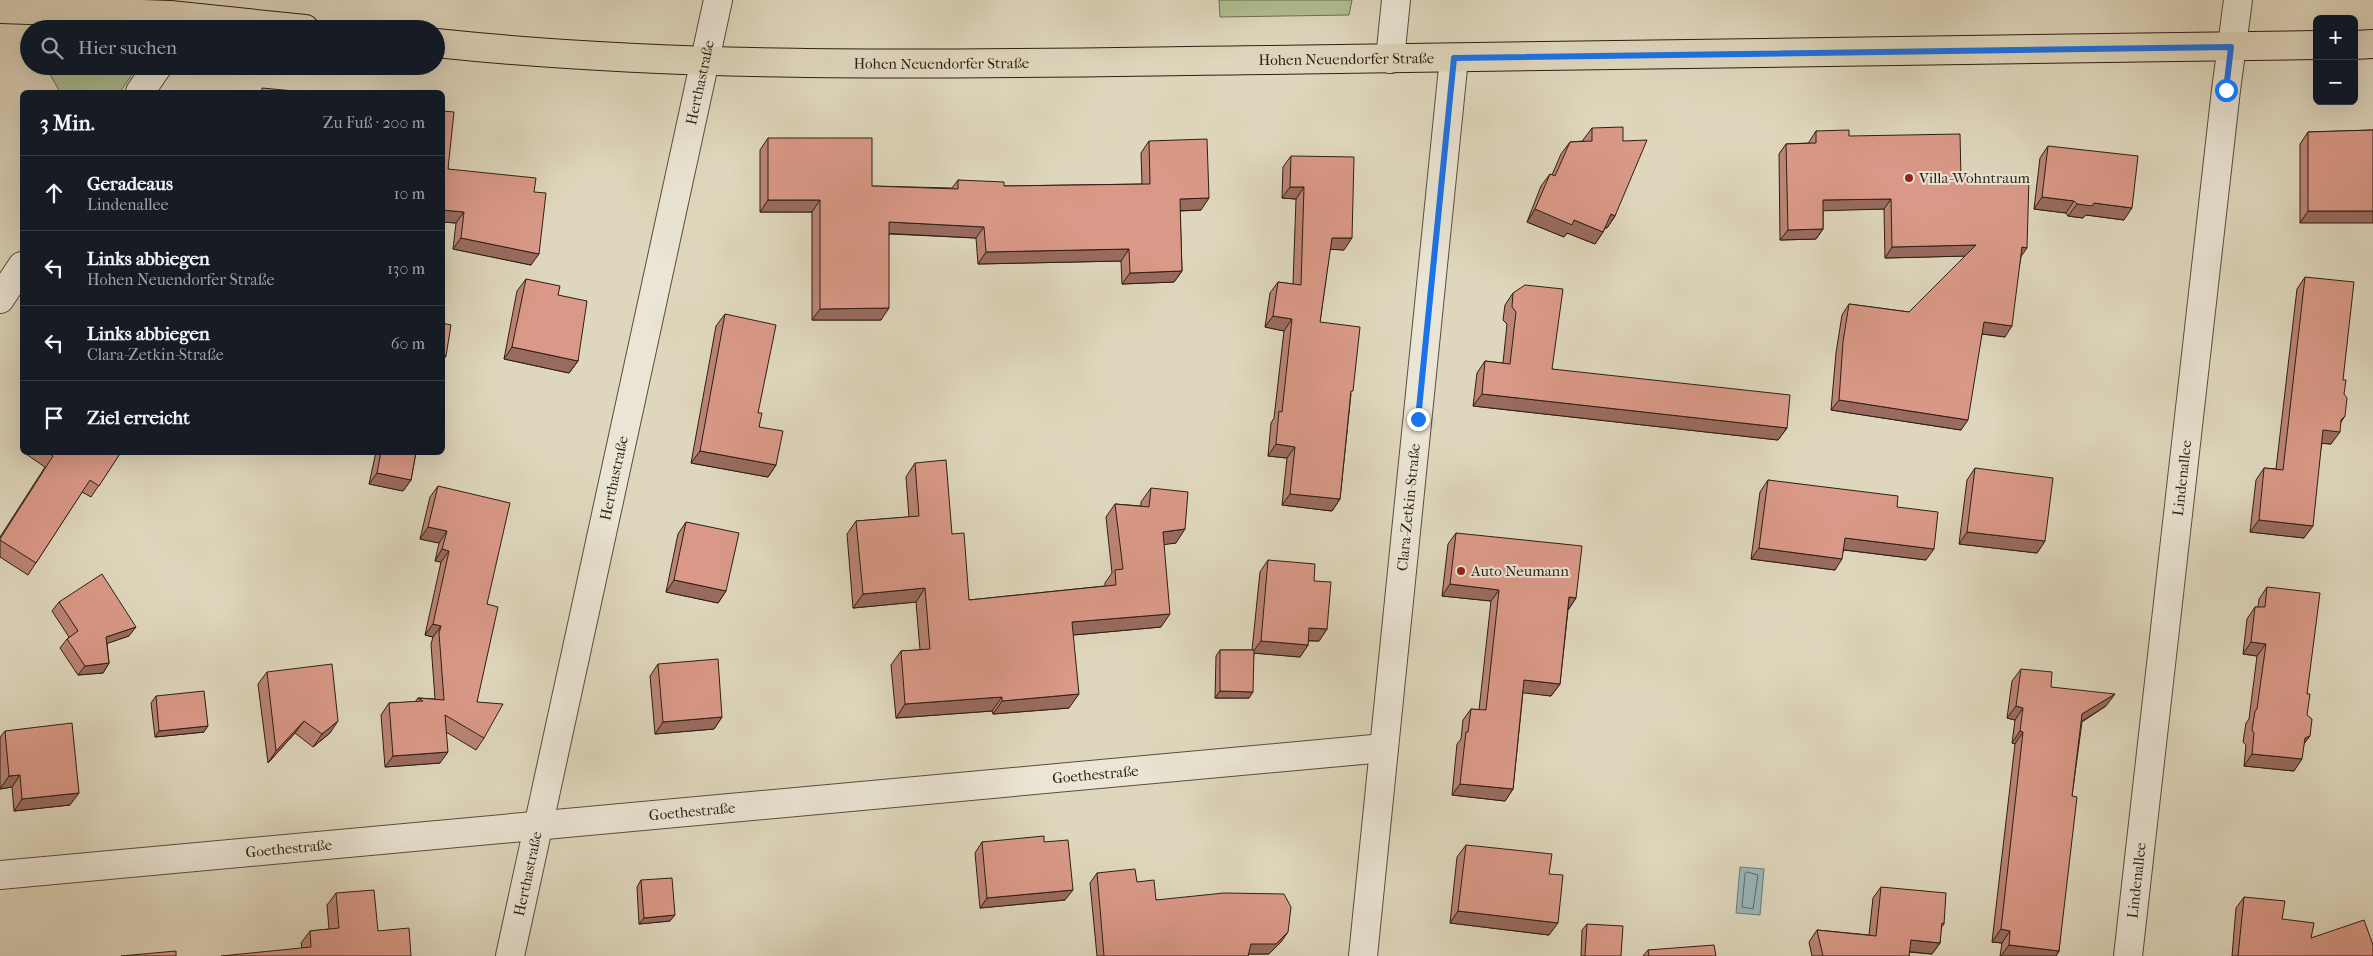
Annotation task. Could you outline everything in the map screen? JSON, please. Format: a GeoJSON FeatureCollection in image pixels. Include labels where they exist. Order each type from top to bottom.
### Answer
{"type":"FeatureCollection","features":[{"type":"Feature","properties":{"kind":"main road"},"geometry":{"type":"LineString","coordinates":[[0,9],[143,20]]}},
{"type":"Feature","properties":{"kind":"main road","name":"Hohen Neuendorfer Straße"},"geometry":{"type":"LineString","coordinates":[[445,43],[564,54],[705,60],[948,63],[1454,58],[2313,45]]}},
{"type":"Feature","properties":{"kind":"main road"},"geometry":{"type":"LineString","coordinates":[[2358,45],[2373,44]]}},
{"type":"Feature","properties":{"kind":"street","name":"Herthastraße"},"geometry":{"type":"LineString","coordinates":[[510,956],[718,0]]}},
{"type":"Feature","properties":{"kind":"street"},"geometry":{"type":"LineString","coordinates":[[1390,58],[1396,0]]}},
{"type":"Feature","properties":{"kind":"street","name":"Lindenallee"},"geometry":{"type":"LineString","coordinates":[[2128,956],[2231,47],[2238,0]]}},
{"type":"Feature","properties":{"kind":"street","name":"Clara-Zetkin-Straße"},"geometry":{"type":"LineString","coordinates":[[1362,956],[1454,58]]}},
{"type":"Feature","properties":{"kind":"street"},"geometry":{"type":"LineString","coordinates":[[141,90],[152,75]]}},
{"type":"Feature","properties":{"kind":"street"},"geometry":{"type":"LineString","coordinates":[[0,299],[20,269]]}},
{"type":"Feature","properties":{"kind":"street","name":"Goethestraße"},"geometry":{"type":"LineString","coordinates":[[0,875],[1384,748]]}},
{"type":"Feature","properties":{"kind":"green space"},"geometry":{"type":"Polygon","coordinates":[[[1219,0],[1352,0],[1349,15],[1220,17],[1219,0]]]}},
{"type":"Feature","properties":{"kind":"green space"},"geometry":{"type":"Polygon","coordinates":[[[50,75],[132,75],[121,90],[59,90],[50,75]]]}},
{"type":"Feature","properties":{"kind":"water"},"geometry":{"type":"Polygon","coordinates":[[[1740,867],[1764,869],[1760,915],[1736,913],[1740,867]]]}},
{"type":"Feature","properties":{"kind":"building"},"geometry":{"type":"Polygon","coordinates":[[[262,88],[284,90],[262,90],[262,88]]]}},
{"type":"Feature","properties":{"kind":"building"},"geometry":{"type":"Polygon","coordinates":[[[445,111],[454,112],[448,169],[536,178],[534,192],[546,193],[539,254],[461,238],[464,212],[445,210],[445,111]]]}},
{"type":"Feature","properties":{"kind":"building"},"geometry":{"type":"Polygon","coordinates":[[[1623,127],[1623,141],[1647,140],[1615,216],[1611,214],[1603,232],[1574,220],[1572,225],[1535,209],[1550,174],[1555,176],[1570,142],[1592,141],[1592,128],[1623,127]]]}},
{"type":"Feature","properties":{"kind":"building"},"geometry":{"type":"Polygon","coordinates":[[[1849,130],[1849,136],[1960,134],[1961,179],[2029,177],[2027,248],[2022,247],[2012,326],[1984,322],[1968,420],[1839,400],[1843,342],[1849,304],[1909,312],[1976,245],[1892,247],[1891,199],[1823,200],[1823,229],[1788,230],[1786,144],[1816,143],[1816,131],[1849,130]]]}},
{"type":"Feature","properties":{"kind":"building"},"geometry":{"type":"Polygon","coordinates":[[[2373,130],[2373,211],[2308,211],[2308,132],[2373,130]]]}},
{"type":"Feature","properties":{"kind":"building"},"geometry":{"type":"Polygon","coordinates":[[[768,138],[872,138],[872,186],[958,189],[958,180],[1004,182],[1004,186],[1150,184],[1149,141],[1207,139],[1209,198],[1180,199],[1182,271],[1130,273],[1129,249],[986,252],[984,227],[889,222],[889,308],[820,309],[820,200],[768,200],[768,138]]]}},
{"type":"Feature","properties":{"kind":"building"},"geometry":{"type":"Polygon","coordinates":[[[2048,146],[2138,156],[2132,208],[2094,203],[2092,206],[2077,204],[2074,201],[2042,197],[2048,146]]]}},
{"type":"Feature","properties":{"kind":"building"},"geometry":{"type":"Polygon","coordinates":[[[1291,156],[1354,157],[1352,238],[1332,238],[1320,322],[1360,327],[1353,391],[1351,391],[1340,499],[1290,494],[1295,447],[1276,444],[1279,411],[1282,412],[1292,319],[1273,316],[1278,282],[1301,285],[1304,187],[1290,187],[1291,156]]]}},
{"type":"Feature","properties":{"kind":"building"},"geometry":{"type":"Polygon","coordinates":[[[2305,277],[2354,282],[2343,380],[2346,380],[2344,394],[2347,398],[2345,416],[2341,420],[2340,432],[2323,430],[2313,526],[2259,520],[2264,468],[2283,470],[2305,277]]]}},
{"type":"Feature","properties":{"kind":"building"},"geometry":{"type":"Polygon","coordinates":[[[526,279],[560,286],[558,295],[587,301],[578,361],[512,347],[526,279]]]}},
{"type":"Feature","properties":{"kind":"building"},"geometry":{"type":"Polygon","coordinates":[[[1525,285],[1563,289],[1552,369],[1790,395],[1787,428],[1482,394],[1485,361],[1510,364],[1516,312],[1512,307],[1513,293],[1525,285]]]}},
{"type":"Feature","properties":{"kind":"building"},"geometry":{"type":"Polygon","coordinates":[[[725,314],[776,325],[758,413],[762,413],[759,427],[783,431],[776,465],[700,451],[725,314]]]}},
{"type":"Feature","properties":{"kind":"building"},"geometry":{"type":"Polygon","coordinates":[[[445,324],[451,325],[445,356],[445,324]]]}},
{"type":"Feature","properties":{"kind":"building"},"geometry":{"type":"Polygon","coordinates":[[[52,455],[119,455],[99,486],[90,480],[36,563],[0,539],[53,456],[52,455]]]}},
{"type":"Feature","properties":{"kind":"building"},"geometry":{"type":"Polygon","coordinates":[[[380,455],[415,455],[411,480],[377,473],[380,455]]]}},
{"type":"Feature","properties":{"kind":"building"},"geometry":{"type":"Polygon","coordinates":[[[946,460],[952,534],[964,533],[969,600],[1116,585],[1115,570],[1123,569],[1115,504],[1149,507],[1151,488],[1188,492],[1185,529],[1163,532],[1170,614],[1072,622],[1079,694],[1002,701],[1002,697],[905,704],[901,651],[930,649],[925,588],[863,594],[856,521],[919,516],[915,463],[946,460]]]}},
{"type":"Feature","properties":{"kind":"building"},"geometry":{"type":"Polygon","coordinates":[[[1975,468],[2053,478],[2045,541],[1967,532],[1975,468]]]}},
{"type":"Feature","properties":{"kind":"building"},"geometry":{"type":"Polygon","coordinates":[[[1768,480],[1898,496],[1897,507],[1938,512],[1934,549],[1845,538],[1842,559],[1759,548],[1768,480]]]}},
{"type":"Feature","properties":{"kind":"building"},"geometry":{"type":"Polygon","coordinates":[[[438,486],[510,503],[487,604],[498,607],[477,702],[503,704],[484,738],[445,715],[448,752],[393,756],[389,703],[423,701],[418,698],[444,700],[439,633],[441,626],[433,624],[449,551],[442,549],[447,531],[428,527],[438,486]]]}},
{"type":"Feature","properties":{"kind":"building"},"geometry":{"type":"Polygon","coordinates":[[[686,522],[739,533],[726,591],[674,580],[686,522]]]}},
{"type":"Feature","properties":{"kind":"building"},"geometry":{"type":"Polygon","coordinates":[[[1456,533],[1582,546],[1576,598],[1569,597],[1560,684],[1524,680],[1513,789],[1460,784],[1466,732],[1468,732],[1471,709],[1486,710],[1499,590],[1450,584],[1456,533]]]}},
{"type":"Feature","properties":{"kind":"building"},"geometry":{"type":"Polygon","coordinates":[[[1268,560],[1315,564],[1314,581],[1331,582],[1327,629],[1309,628],[1308,645],[1261,641],[1268,560]]]}},
{"type":"Feature","properties":{"kind":"building"},"geometry":{"type":"Polygon","coordinates":[[[102,574],[136,627],[106,637],[109,663],[85,666],[67,639],[78,631],[59,602],[102,574]]]}},
{"type":"Feature","properties":{"kind":"building"},"geometry":{"type":"Polygon","coordinates":[[[2267,587],[2320,593],[2307,694],[2310,694],[2307,715],[2312,719],[2310,736],[2305,738],[2302,759],[2252,754],[2254,733],[2252,730],[2257,709],[2266,644],[2251,642],[2255,607],[2265,607],[2267,587]]]}},
{"type":"Feature","properties":{"kind":"building"},"geometry":{"type":"Polygon","coordinates":[[[1220,650],[1254,650],[1253,692],[1220,691],[1220,650]]]}},
{"type":"Feature","properties":{"kind":"building"},"geometry":{"type":"Polygon","coordinates":[[[718,659],[722,717],[663,722],[658,664],[718,659]]]}},
{"type":"Feature","properties":{"kind":"building"},"geometry":{"type":"Polygon","coordinates":[[[332,664],[338,721],[322,734],[304,721],[276,751],[267,672],[332,664]]]}},
{"type":"Feature","properties":{"kind":"building"},"geometry":{"type":"Polygon","coordinates":[[[2021,669],[2052,672],[2051,687],[2115,694],[2082,714],[2072,796],[2077,797],[2059,951],[2009,945],[2010,931],[2001,929],[2023,732],[2020,731],[2023,708],[2016,706],[2021,669]]]}},
{"type":"Feature","properties":{"kind":"building"},"geometry":{"type":"Polygon","coordinates":[[[204,691],[208,726],[159,731],[156,696],[204,691]]]}},
{"type":"Feature","properties":{"kind":"building"},"geometry":{"type":"Polygon","coordinates":[[[72,723],[79,793],[22,799],[20,775],[9,776],[5,731],[72,723]]]}},
{"type":"Feature","properties":{"kind":"building"},"geometry":{"type":"Polygon","coordinates":[[[1044,836],[1044,842],[1068,840],[1073,890],[987,898],[982,842],[1044,836]]]}},
{"type":"Feature","properties":{"kind":"building"},"geometry":{"type":"Polygon","coordinates":[[[1466,845],[1552,854],[1549,874],[1563,875],[1558,923],[1458,911],[1466,845]]]}},
{"type":"Feature","properties":{"kind":"building"},"geometry":{"type":"Polygon","coordinates":[[[1135,869],[1137,882],[1154,880],[1156,900],[1224,893],[1284,894],[1291,907],[1288,932],[1276,944],[1251,944],[1248,956],[1104,956],[1097,873],[1135,869]]]}},
{"type":"Feature","properties":{"kind":"building"},"geometry":{"type":"Polygon","coordinates":[[[672,878],[675,915],[644,918],[641,880],[672,878]]]}},
{"type":"Feature","properties":{"kind":"building"},"geometry":{"type":"Polygon","coordinates":[[[1881,887],[1946,893],[1944,924],[1942,923],[1940,943],[1911,940],[1909,956],[1823,956],[1817,930],[1876,936],[1881,887]]]}},
{"type":"Feature","properties":{"kind":"building"},"geometry":{"type":"Polygon","coordinates":[[[374,890],[378,931],[409,928],[411,956],[221,956],[311,947],[310,931],[339,928],[336,893],[374,890]]]}},
{"type":"Feature","properties":{"kind":"building"},"geometry":{"type":"Polygon","coordinates":[[[2244,897],[2285,901],[2282,919],[2314,923],[2311,938],[2364,920],[2373,945],[2373,956],[2238,956],[2244,897]]]}},
{"type":"Feature","properties":{"kind":"building"},"geometry":{"type":"Polygon","coordinates":[[[1587,924],[1623,926],[1621,956],[1585,956],[1587,924]]]}},
{"type":"Feature","properties":{"kind":"building"},"geometry":{"type":"Polygon","coordinates":[[[1714,945],[1716,956],[1649,956],[1648,950],[1714,945]]]}},
{"type":"Feature","properties":{"kind":"building"},"geometry":{"type":"Polygon","coordinates":[[[176,951],[176,956],[121,956],[176,951]]]}},
{"type":"Feature","properties":{"kind":"place","name":"Villa-Wohntraum"},"geometry":{"type":"Point","coordinates":[1909,178]}},
{"type":"Feature","properties":{"kind":"place","name":"Auto Neumann"},"geometry":{"type":"Point","coordinates":[1461,571]}},
{"type":"Feature","properties":{"kind":"route"},"geometry":{"type":"LineString","coordinates":[[1418,419],[1454,58],[2231,47],[2226,90]]}}]}
